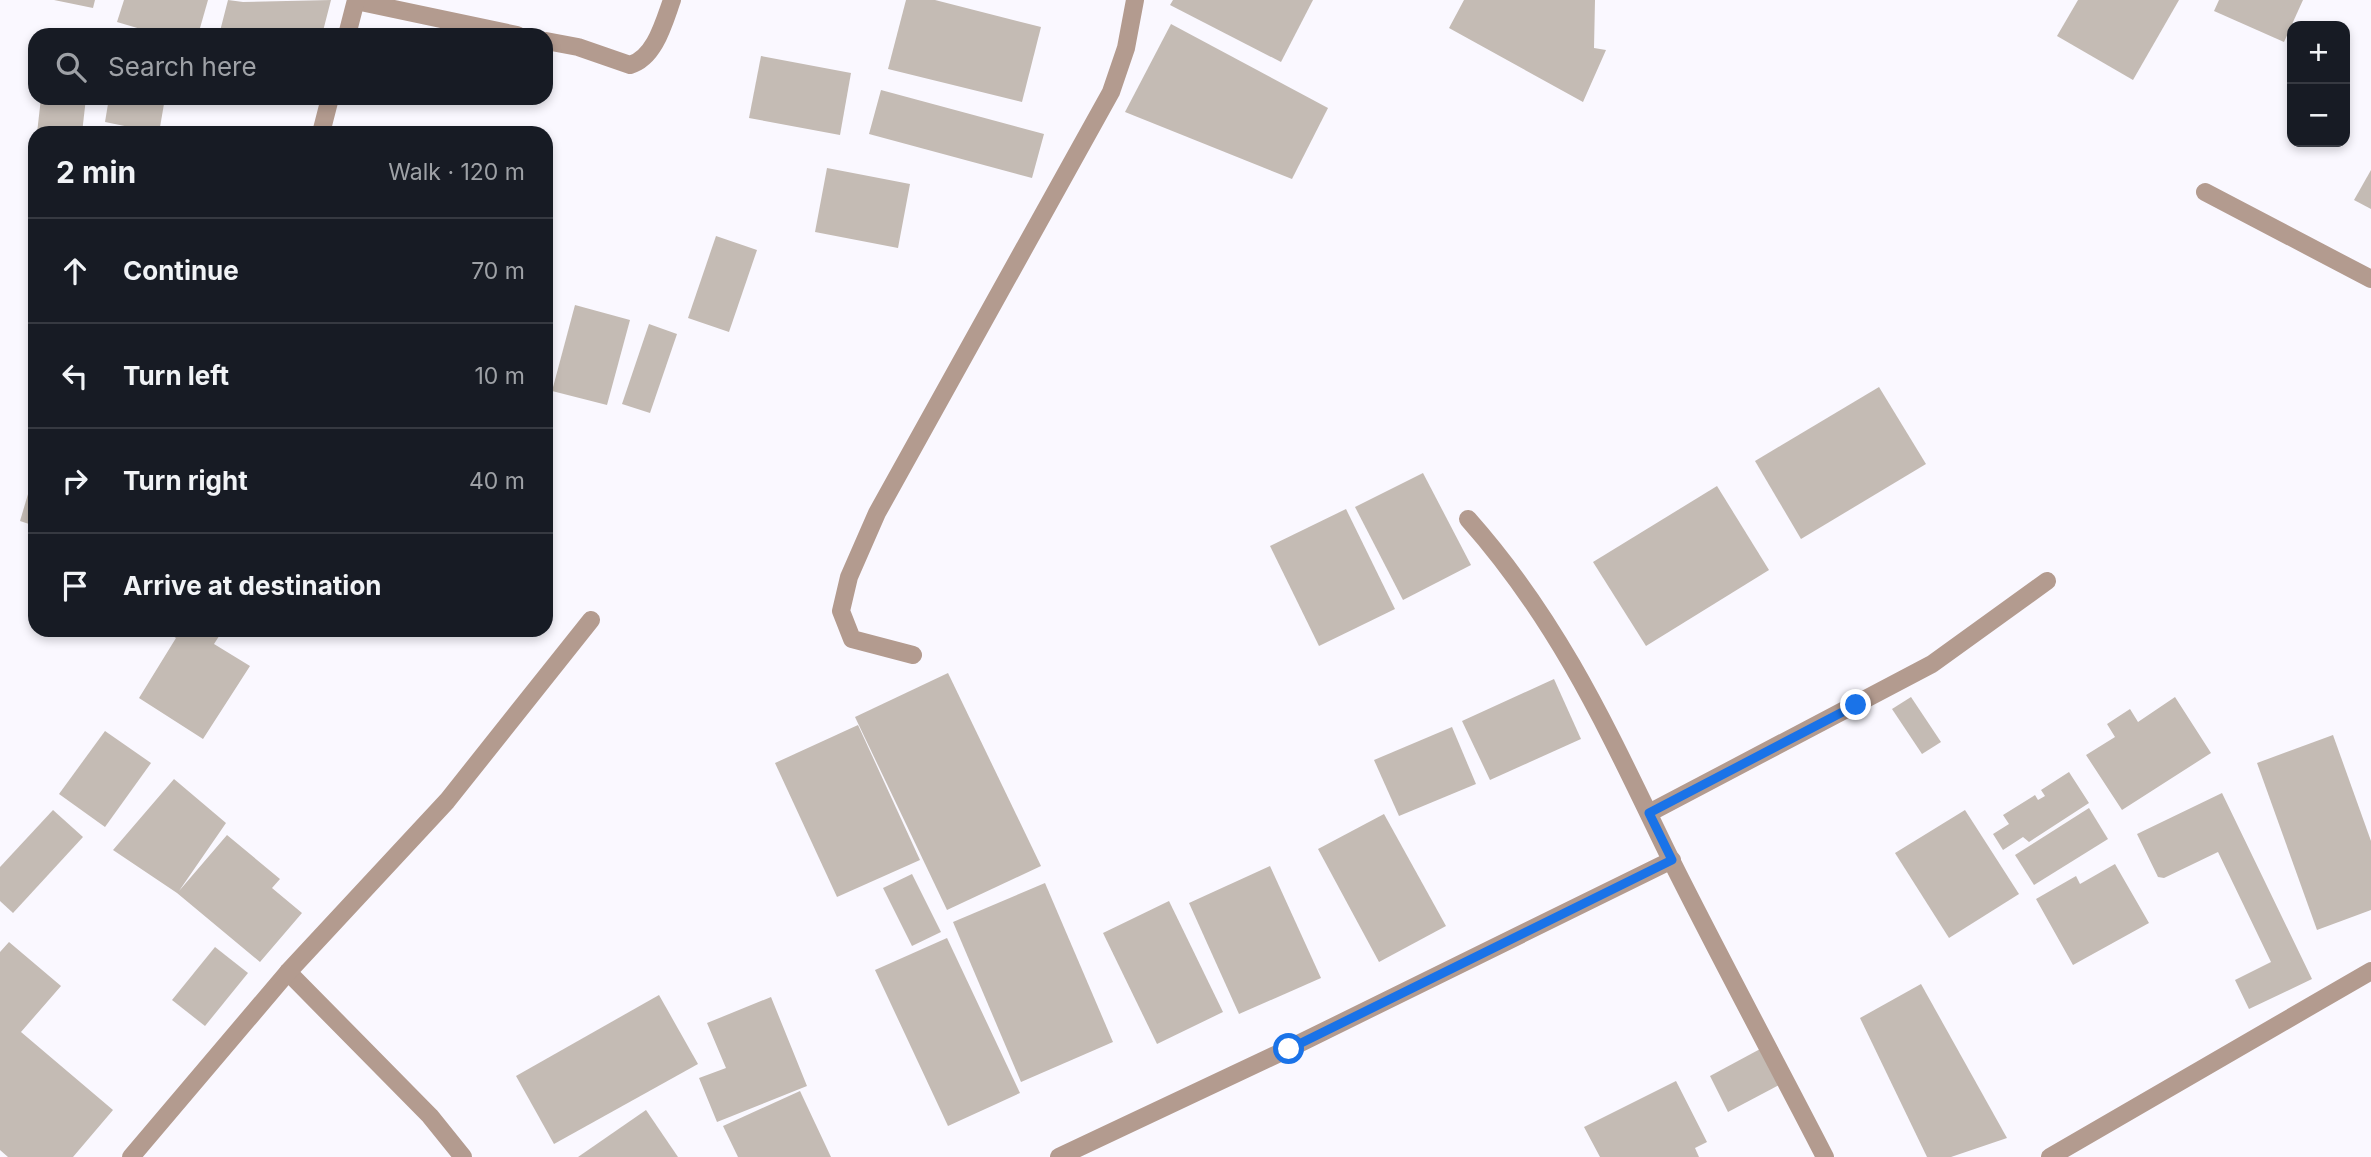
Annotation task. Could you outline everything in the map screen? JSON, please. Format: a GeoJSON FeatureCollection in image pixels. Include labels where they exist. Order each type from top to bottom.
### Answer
{"type":"FeatureCollection","features":[{"type":"Feature","properties":{"kind":"street"},"geometry":{"type":"LineString","coordinates":[[553,42],[578,47],[629,65],[635,64],[645,56],[661,32],[672,0]]}},
{"type":"Feature","properties":{"kind":"street"},"geometry":{"type":"LineString","coordinates":[[913,655],[852,639],[841,611],[849,577],[877,513],[1111,92],[1126,48],[1135,0]]}},
{"type":"Feature","properties":{"kind":"street"},"geometry":{"type":"LineString","coordinates":[[349,28],[356,1],[484,28]]}},
{"type":"Feature","properties":{"kind":"street"},"geometry":{"type":"LineString","coordinates":[[323,126],[328,105]]}},
{"type":"Feature","properties":{"kind":"street"},"geometry":{"type":"LineString","coordinates":[[2205,192],[2371,279]]}},
{"type":"Feature","properties":{"kind":"street"},"geometry":{"type":"LineString","coordinates":[[1468,519],[1506,563],[1573,663],[1825,1157]]}},
{"type":"Feature","properties":{"kind":"street"},"geometry":{"type":"LineString","coordinates":[[1649,813],[1932,664],[2047,581]]}},
{"type":"Feature","properties":{"kind":"street"},"geometry":{"type":"LineString","coordinates":[[131,1157],[288,972],[447,801],[591,620]]}},
{"type":"Feature","properties":{"kind":"street"},"geometry":{"type":"LineString","coordinates":[[1059,1157],[1289,1049],[1672,860]]}},
{"type":"Feature","properties":{"kind":"street"},"geometry":{"type":"LineString","coordinates":[[2050,1157],[2371,971]]}},
{"type":"Feature","properties":{"kind":"street"},"geometry":{"type":"LineString","coordinates":[[288,972],[430,1116],[463,1157]]}},
{"type":"Feature","properties":{"kind":"building"},"geometry":{"type":"Polygon","coordinates":[[[54,0],[95,0],[93,8],[54,0]]]}},
{"type":"Feature","properties":{"kind":"building"},"geometry":{"type":"Polygon","coordinates":[[[124,0],[208,0],[200,28],[137,28],[117,22],[124,0]]]}},
{"type":"Feature","properties":{"kind":"building"},"geometry":{"type":"Polygon","coordinates":[[[228,0],[331,0],[324,28],[221,28],[228,0]]]}},
{"type":"Feature","properties":{"kind":"building"},"geometry":{"type":"Polygon","coordinates":[[[906,0],[935,0],[1041,27],[1022,102],[888,69],[906,0]]]}},
{"type":"Feature","properties":{"kind":"building"},"geometry":{"type":"Polygon","coordinates":[[[1173,0],[1313,0],[1281,62],[1170,5],[1173,0]]]}},
{"type":"Feature","properties":{"kind":"building"},"geometry":{"type":"Polygon","coordinates":[[[1464,0],[1595,0],[1594,48],[1606,50],[1583,102],[1449,28],[1464,0]]]}},
{"type":"Feature","properties":{"kind":"building"},"geometry":{"type":"Polygon","coordinates":[[[2078,0],[2179,0],[2133,80],[2057,36],[2078,0]]]}},
{"type":"Feature","properties":{"kind":"building"},"geometry":{"type":"Polygon","coordinates":[[[2219,0],[2303,0],[2294,21],[2287,21],[2284,42],[2214,11],[2219,0]]]}},
{"type":"Feature","properties":{"kind":"building"},"geometry":{"type":"Polygon","coordinates":[[[1171,24],[1328,108],[1292,179],[1125,112],[1171,24]]]}},
{"type":"Feature","properties":{"kind":"building"},"geometry":{"type":"Polygon","coordinates":[[[761,56],[851,73],[840,135],[749,118],[761,56]]]}},
{"type":"Feature","properties":{"kind":"building"},"geometry":{"type":"Polygon","coordinates":[[[881,90],[1044,134],[1032,178],[869,134],[881,90]]]}},
{"type":"Feature","properties":{"kind":"building"},"geometry":{"type":"Polygon","coordinates":[[[40,105],[85,105],[83,126],[38,126],[40,105]]]}},
{"type":"Feature","properties":{"kind":"building"},"geometry":{"type":"Polygon","coordinates":[[[108,105],[164,105],[160,126],[125,126],[105,122],[108,105]]]}},
{"type":"Feature","properties":{"kind":"building"},"geometry":{"type":"Polygon","coordinates":[[[827,168],[910,184],[898,248],[815,232],[827,168]]]}},
{"type":"Feature","properties":{"kind":"building"},"geometry":{"type":"Polygon","coordinates":[[[2371,170],[2371,209],[2354,200],[2371,170]]]}},
{"type":"Feature","properties":{"kind":"building"},"geometry":{"type":"Polygon","coordinates":[[[716,236],[757,250],[729,332],[688,318],[716,236]]]}},
{"type":"Feature","properties":{"kind":"building"},"geometry":{"type":"Polygon","coordinates":[[[575,305],[630,320],[607,405],[553,391],[575,305]]]}},
{"type":"Feature","properties":{"kind":"building"},"geometry":{"type":"Polygon","coordinates":[[[649,324],[677,334],[650,413],[622,404],[649,324]]]}},
{"type":"Feature","properties":{"kind":"building"},"geometry":{"type":"Polygon","coordinates":[[[1879,387],[1926,464],[1801,539],[1755,461],[1879,387]]]}},
{"type":"Feature","properties":{"kind":"building"},"geometry":{"type":"Polygon","coordinates":[[[1423,473],[1471,565],[1403,600],[1355,507],[1423,473]]]}},
{"type":"Feature","properties":{"kind":"building"},"geometry":{"type":"Polygon","coordinates":[[[1717,486],[1769,570],[1646,646],[1593,562],[1717,486]]]}},
{"type":"Feature","properties":{"kind":"building"},"geometry":{"type":"Polygon","coordinates":[[[28,494],[28,524],[20,521],[28,494]]]}},
{"type":"Feature","properties":{"kind":"building"},"geometry":{"type":"Polygon","coordinates":[[[1346,509],[1395,609],[1319,646],[1270,546],[1346,509]]]}},
{"type":"Feature","properties":{"kind":"building"},"geometry":{"type":"Polygon","coordinates":[[[218,637],[214,644],[250,666],[203,739],[139,698],[176,638],[218,637]]]}},
{"type":"Feature","properties":{"kind":"building"},"geometry":{"type":"Polygon","coordinates":[[[948,673],[1041,866],[947,910],[855,717],[948,673]]]}},
{"type":"Feature","properties":{"kind":"building"},"geometry":{"type":"Polygon","coordinates":[[[1554,679],[1581,739],[1490,780],[1462,721],[1554,679]]]}},
{"type":"Feature","properties":{"kind":"building"},"geometry":{"type":"Polygon","coordinates":[[[1911,697],[1941,742],[1922,754],[1892,709],[1911,697]]]}},
{"type":"Feature","properties":{"kind":"building"},"geometry":{"type":"Polygon","coordinates":[[[2175,697],[2211,753],[2122,810],[2086,755],[2115,737],[2107,724],[2130,709],[2138,722],[2175,697]]]}},
{"type":"Feature","properties":{"kind":"building"},"geometry":{"type":"Polygon","coordinates":[[[858,725],[920,860],[837,897],[775,763],[858,725]]]}},
{"type":"Feature","properties":{"kind":"building"},"geometry":{"type":"Polygon","coordinates":[[[1452,727],[1476,784],[1399,816],[1374,760],[1452,727]]]}},
{"type":"Feature","properties":{"kind":"building"},"geometry":{"type":"Polygon","coordinates":[[[105,731],[151,763],[105,827],[59,794],[105,731]]]}},
{"type":"Feature","properties":{"kind":"building"},"geometry":{"type":"Polygon","coordinates":[[[2333,735],[2371,841],[2371,910],[2317,930],[2257,763],[2333,735]]]}},
{"type":"Feature","properties":{"kind":"building"},"geometry":{"type":"Polygon","coordinates":[[[2069,772],[2089,803],[2029,842],[2023,837],[2003,850],[1993,834],[2009,824],[2003,815],[2035,795],[2038,800],[2045,796],[2041,790],[2069,772]]]}},
{"type":"Feature","properties":{"kind":"building"},"geometry":{"type":"Polygon","coordinates":[[[174,779],[226,823],[179,891],[227,835],[280,879],[272,888],[302,913],[260,962],[177,893],[113,850],[174,779]]]}},
{"type":"Feature","properties":{"kind":"building"},"geometry":{"type":"Polygon","coordinates":[[[2222,793],[2312,979],[2249,1009],[2235,980],[2271,962],[2218,852],[2164,878],[2158,877],[2137,834],[2222,793]]]}},
{"type":"Feature","properties":{"kind":"building"},"geometry":{"type":"Polygon","coordinates":[[[2089,808],[2108,839],[2034,885],[2015,855],[2089,808]]]}},
{"type":"Feature","properties":{"kind":"building"},"geometry":{"type":"Polygon","coordinates":[[[53,810],[83,837],[13,913],[0,901],[0,867],[53,810]]]}},
{"type":"Feature","properties":{"kind":"building"},"geometry":{"type":"Polygon","coordinates":[[[1965,810],[2019,894],[1949,938],[1895,853],[1965,810]]]}},
{"type":"Feature","properties":{"kind":"building"},"geometry":{"type":"Polygon","coordinates":[[[1384,814],[1446,926],[1379,962],[1318,849],[1384,814]]]}},
{"type":"Feature","properties":{"kind":"building"},"geometry":{"type":"Polygon","coordinates":[[[2115,864],[2149,923],[2073,965],[2036,899],[2076,876],[2080,884],[2115,864]]]}},
{"type":"Feature","properties":{"kind":"building"},"geometry":{"type":"Polygon","coordinates":[[[1270,866],[1321,978],[1239,1014],[1189,903],[1270,866]]]}},
{"type":"Feature","properties":{"kind":"building"},"geometry":{"type":"Polygon","coordinates":[[[912,874],[941,932],[912,946],[883,888],[912,874]]]}},
{"type":"Feature","properties":{"kind":"building"},"geometry":{"type":"Polygon","coordinates":[[[1045,883],[1113,1042],[1021,1082],[953,922],[1045,883]]]}},
{"type":"Feature","properties":{"kind":"building"},"geometry":{"type":"Polygon","coordinates":[[[1169,901],[1223,1012],[1157,1044],[1103,933],[1169,901]]]}},
{"type":"Feature","properties":{"kind":"building"},"geometry":{"type":"Polygon","coordinates":[[[947,938],[1020,1093],[948,1126],[875,970],[947,938]]]}},
{"type":"Feature","properties":{"kind":"building"},"geometry":{"type":"Polygon","coordinates":[[[9,942],[61,986],[21,1032],[113,1110],[73,1157],[8,1157],[0,1150],[0,952],[9,942]]]}},
{"type":"Feature","properties":{"kind":"building"},"geometry":{"type":"Polygon","coordinates":[[[215,947],[248,973],[205,1026],[172,1000],[215,947]]]}},
{"type":"Feature","properties":{"kind":"building"},"geometry":{"type":"Polygon","coordinates":[[[1921,984],[2007,1138],[1951,1157],[1927,1157],[1860,1018],[1921,984]]]}},
{"type":"Feature","properties":{"kind":"building"},"geometry":{"type":"Polygon","coordinates":[[[659,995],[698,1064],[554,1144],[516,1076],[659,995]]]}},
{"type":"Feature","properties":{"kind":"building"},"geometry":{"type":"Polygon","coordinates":[[[771,997],[807,1086],[717,1122],[699,1078],[726,1068],[707,1023],[771,997]]]}},
{"type":"Feature","properties":{"kind":"building"},"geometry":{"type":"Polygon","coordinates":[[[1762,1048],[1781,1084],[1728,1112],[1710,1076],[1762,1048]]]}},
{"type":"Feature","properties":{"kind":"building"},"geometry":{"type":"Polygon","coordinates":[[[1676,1081],[1707,1142],[1695,1148],[1699,1157],[1600,1157],[1584,1127],[1676,1081]]]}},
{"type":"Feature","properties":{"kind":"building"},"geometry":{"type":"Polygon","coordinates":[[[800,1091],[831,1157],[738,1157],[723,1126],[800,1091]]]}},
{"type":"Feature","properties":{"kind":"building"},"geometry":{"type":"Polygon","coordinates":[[[646,1110],[678,1157],[578,1157],[646,1110]]]}},
{"type":"Feature","properties":{"kind":"route"},"geometry":{"type":"LineString","coordinates":[[1289,1049],[1672,860],[1649,813],[1856,705]]}}]}
